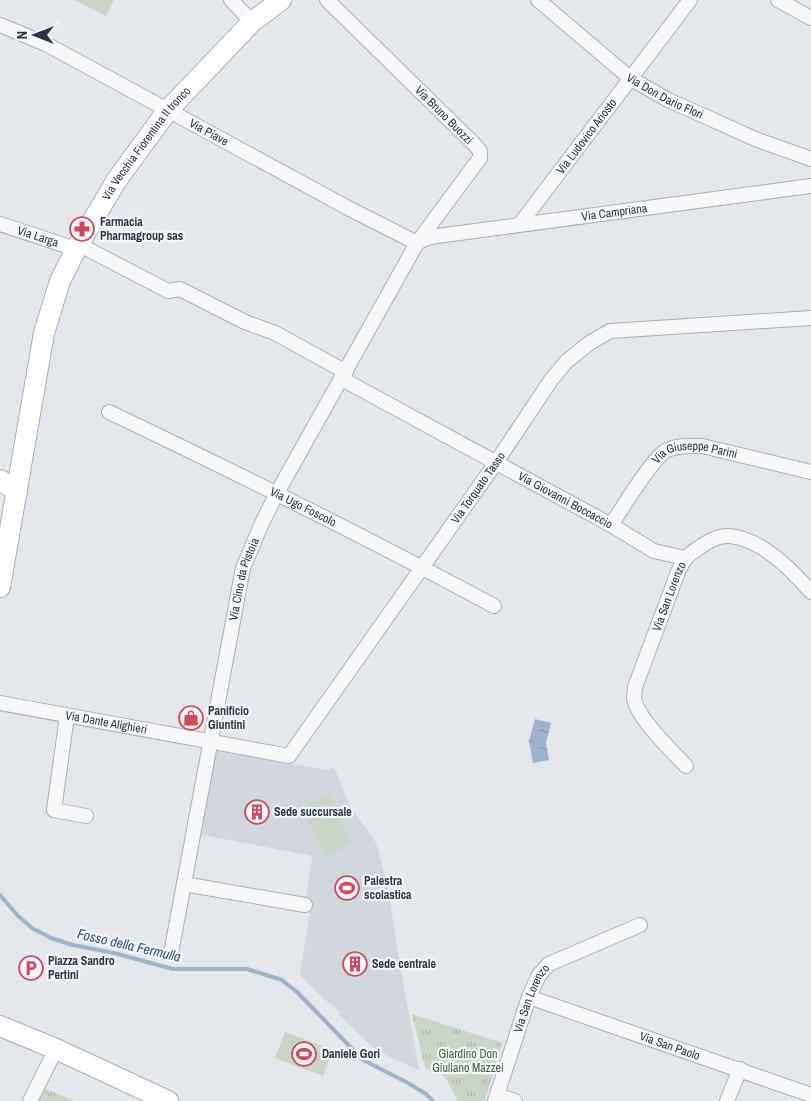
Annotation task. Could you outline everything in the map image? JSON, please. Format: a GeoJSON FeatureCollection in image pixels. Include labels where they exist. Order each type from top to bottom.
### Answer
{"type":"FeatureCollection","features":[{"type":"Feature","properties":{"kind":"street"},"geometry":{"type":"LineString","coordinates":[[231,0],[252,22]]}},
{"type":"Feature","properties":{"kind":"street","name":"Via Vecchia Fiorentina II tronco"},"geometry":{"type":"LineString","coordinates":[[0,587],[44,333],[60,282],[77,247],[116,181],[168,110],[252,22],[281,0]]}},
{"type":"Feature","properties":{"kind":"street","name":"Via Bruno Buozzi"},"geometry":{"type":"LineString","coordinates":[[327,0],[480,151],[480,158],[417,243]]}},
{"type":"Feature","properties":{"kind":"street","name":"Via Don Dario Flori"},"geometry":{"type":"LineString","coordinates":[[538,0],[630,78],[668,100],[755,139],[811,159]]}},
{"type":"Feature","properties":{"kind":"street","name":"Via Ludovico Ariosto"},"geometry":{"type":"LineString","coordinates":[[520,224],[690,0]]}},
{"type":"Feature","properties":{"kind":"street"},"geometry":{"type":"LineString","coordinates":[[778,0],[811,18]]}},
{"type":"Feature","properties":{"kind":"street","name":"Via Piave"},"geometry":{"type":"LineString","coordinates":[[0,25],[46,44],[350,209],[417,243]]}},
{"type":"Feature","properties":{"kind":"street","name":"Via Campriana"},"geometry":{"type":"LineString","coordinates":[[417,243],[430,236],[811,186]]}},
{"type":"Feature","properties":{"kind":"street","name":"Via Larga"},"geometry":{"type":"LineString","coordinates":[[0,224],[77,247],[168,291],[180,289],[245,322],[275,333],[344,375]]}},
{"type":"Feature","properties":{"kind":"street","name":"Via Cino da Pistoia"},"geometry":{"type":"LineString","coordinates":[[171,953],[244,568],[262,523],[417,243]]}},
{"type":"Feature","properties":{"kind":"street","name":"Via Torquato Tasso"},"geometry":{"type":"LineString","coordinates":[[211,742],[289,756],[552,380],[566,362],[588,344],[610,331],[811,318]]}},
{"type":"Feature","properties":{"kind":"street","name":"Via Giovanni Boccaccio"},"geometry":{"type":"LineString","coordinates":[[344,375],[495,464],[611,525],[654,551],[685,558]]}},
{"type":"Feature","properties":{"kind":"street","name":"Via Ugo Foscolo"},"geometry":{"type":"LineString","coordinates":[[109,412],[278,493],[494,606]]}},
{"type":"Feature","properties":{"kind":"street","name":"Via Giuseppe Parini"},"geometry":{"type":"LineString","coordinates":[[611,525],[656,460],[666,450],[684,446],[702,446],[811,472]]}},
{"type":"Feature","properties":{"kind":"street"},"geometry":{"type":"LineString","coordinates":[[0,480],[17,491]]}},
{"type":"Feature","properties":{"kind":"street","name":"Via San Lorenzo"},"geometry":{"type":"LineString","coordinates":[[686,766],[647,722],[637,708],[634,698],[636,687],[685,558],[717,538],[728,536],[738,538],[750,542],[770,554],[802,581],[811,592]]}},
{"type":"Feature","properties":{"kind":"street","name":"Via Dante Alighieri"},"geometry":{"type":"LineString","coordinates":[[0,703],[211,742]]}},
{"type":"Feature","properties":{"kind":"street"},"geometry":{"type":"LineString","coordinates":[[67,716],[54,810],[86,816]]}},
{"type":"Feature","properties":{"kind":"street"},"geometry":{"type":"LineString","coordinates":[[184,884],[305,905]]}},
{"type":"Feature","properties":{"kind":"street","name":"Via San Lorenzo"},"geometry":{"type":"LineString","coordinates":[[496,1098],[529,997],[539,975],[549,964],[640,925]]}},
{"type":"Feature","properties":{"kind":"street","name":"Via San Paolo"},"geometry":{"type":"LineString","coordinates":[[529,997],[811,1095]]}},
{"type":"Feature","properties":{"kind":"street"},"geometry":{"type":"LineString","coordinates":[[0,1026],[56,1049],[168,1101]]}},
{"type":"Feature","properties":{"kind":"street"},"geometry":{"type":"LineString","coordinates":[[30,1101],[56,1049]]}},
{"type":"Feature","properties":{"kind":"street"},"geometry":{"type":"LineString","coordinates":[[727,1101],[740,1069]]}},
{"type":"Feature","properties":{"kind":"street"},"geometry":{"type":"LineString","coordinates":[[496,1098],[515,1101]]}},
{"type":"Feature","properties":{"kind":"shaded area"},"geometry":{"type":"Polygon","coordinates":[[[214,751],[328,770],[334,767],[350,806],[376,843],[388,888],[419,1070],[395,1060],[374,1048],[339,1015],[340,1011],[324,999],[300,975],[310,912],[304,911],[312,856],[198,834],[214,751]]]}},
{"type":"Feature","properties":{"kind":"green space"},"geometry":{"type":"Polygon","coordinates":[[[75,0],[114,0],[106,16],[75,0]]]}},
{"type":"Feature","properties":{"kind":"green space"},"geometry":{"type":"Polygon","coordinates":[[[328,794],[352,844],[326,857],[301,807],[328,794]]]}},
{"type":"Feature","properties":{"kind":"green space","name":"Giardino Don Giuliano Mazzei"},"geometry":{"type":"Polygon","coordinates":[[[412,1014],[502,1043],[485,1101],[458,1101],[445,1077],[425,1067],[412,1014]]]}},
{"type":"Feature","properties":{"kind":"green space","name":"Daniele Gori"},"geometry":{"type":"Polygon","coordinates":[[[285,1032],[333,1050],[323,1076],[275,1058],[285,1032]]]}},
{"type":"Feature","properties":{"kind":"green space"},"geometry":{"type":"Polygon","coordinates":[[[42,1087],[74,1101],[35,1101],[42,1087]]]}},
{"type":"Feature","properties":{"kind":"water"},"geometry":{"type":"Polygon","coordinates":[[[535,719],[551,723],[546,743],[549,760],[533,763],[529,741],[535,719]]]}},
{"type":"Feature","properties":{"kind":"waterway","name":"Fosso della Fermulla"},"geometry":{"type":"LineString","coordinates":[[0,895],[18,916],[32,928],[51,938],[73,945],[114,953],[173,969],[247,969],[282,980],[298,993],[363,1060],[408,1083],[426,1094],[433,1101]]}},
{"type":"Feature","properties":{"kind":"place","name":"Farmacia Pharmagroup sas"},"geometry":{"type":"Point","coordinates":[82,229]}},
{"type":"Feature","properties":{"kind":"place","name":"Panificio Giuntini"},"geometry":{"type":"Point","coordinates":[191,718]}},
{"type":"Feature","properties":{"kind":"place","name":"Sede succursale"},"geometry":{"type":"Point","coordinates":[257,812]}},
{"type":"Feature","properties":{"kind":"place","name":"Palestra scolastica"},"geometry":{"type":"Point","coordinates":[347,888]}},
{"type":"Feature","properties":{"kind":"place","name":"Sede centrale"},"geometry":{"type":"Point","coordinates":[355,964]}},
{"type":"Feature","properties":{"kind":"place","name":"Piazza Sandro Pertini"},"geometry":{"type":"Point","coordinates":[31,968]}},
{"type":"Feature","properties":{"kind":"place","name":"Daniele Gori"},"geometry":{"type":"Point","coordinates":[304,1054]}}]}
